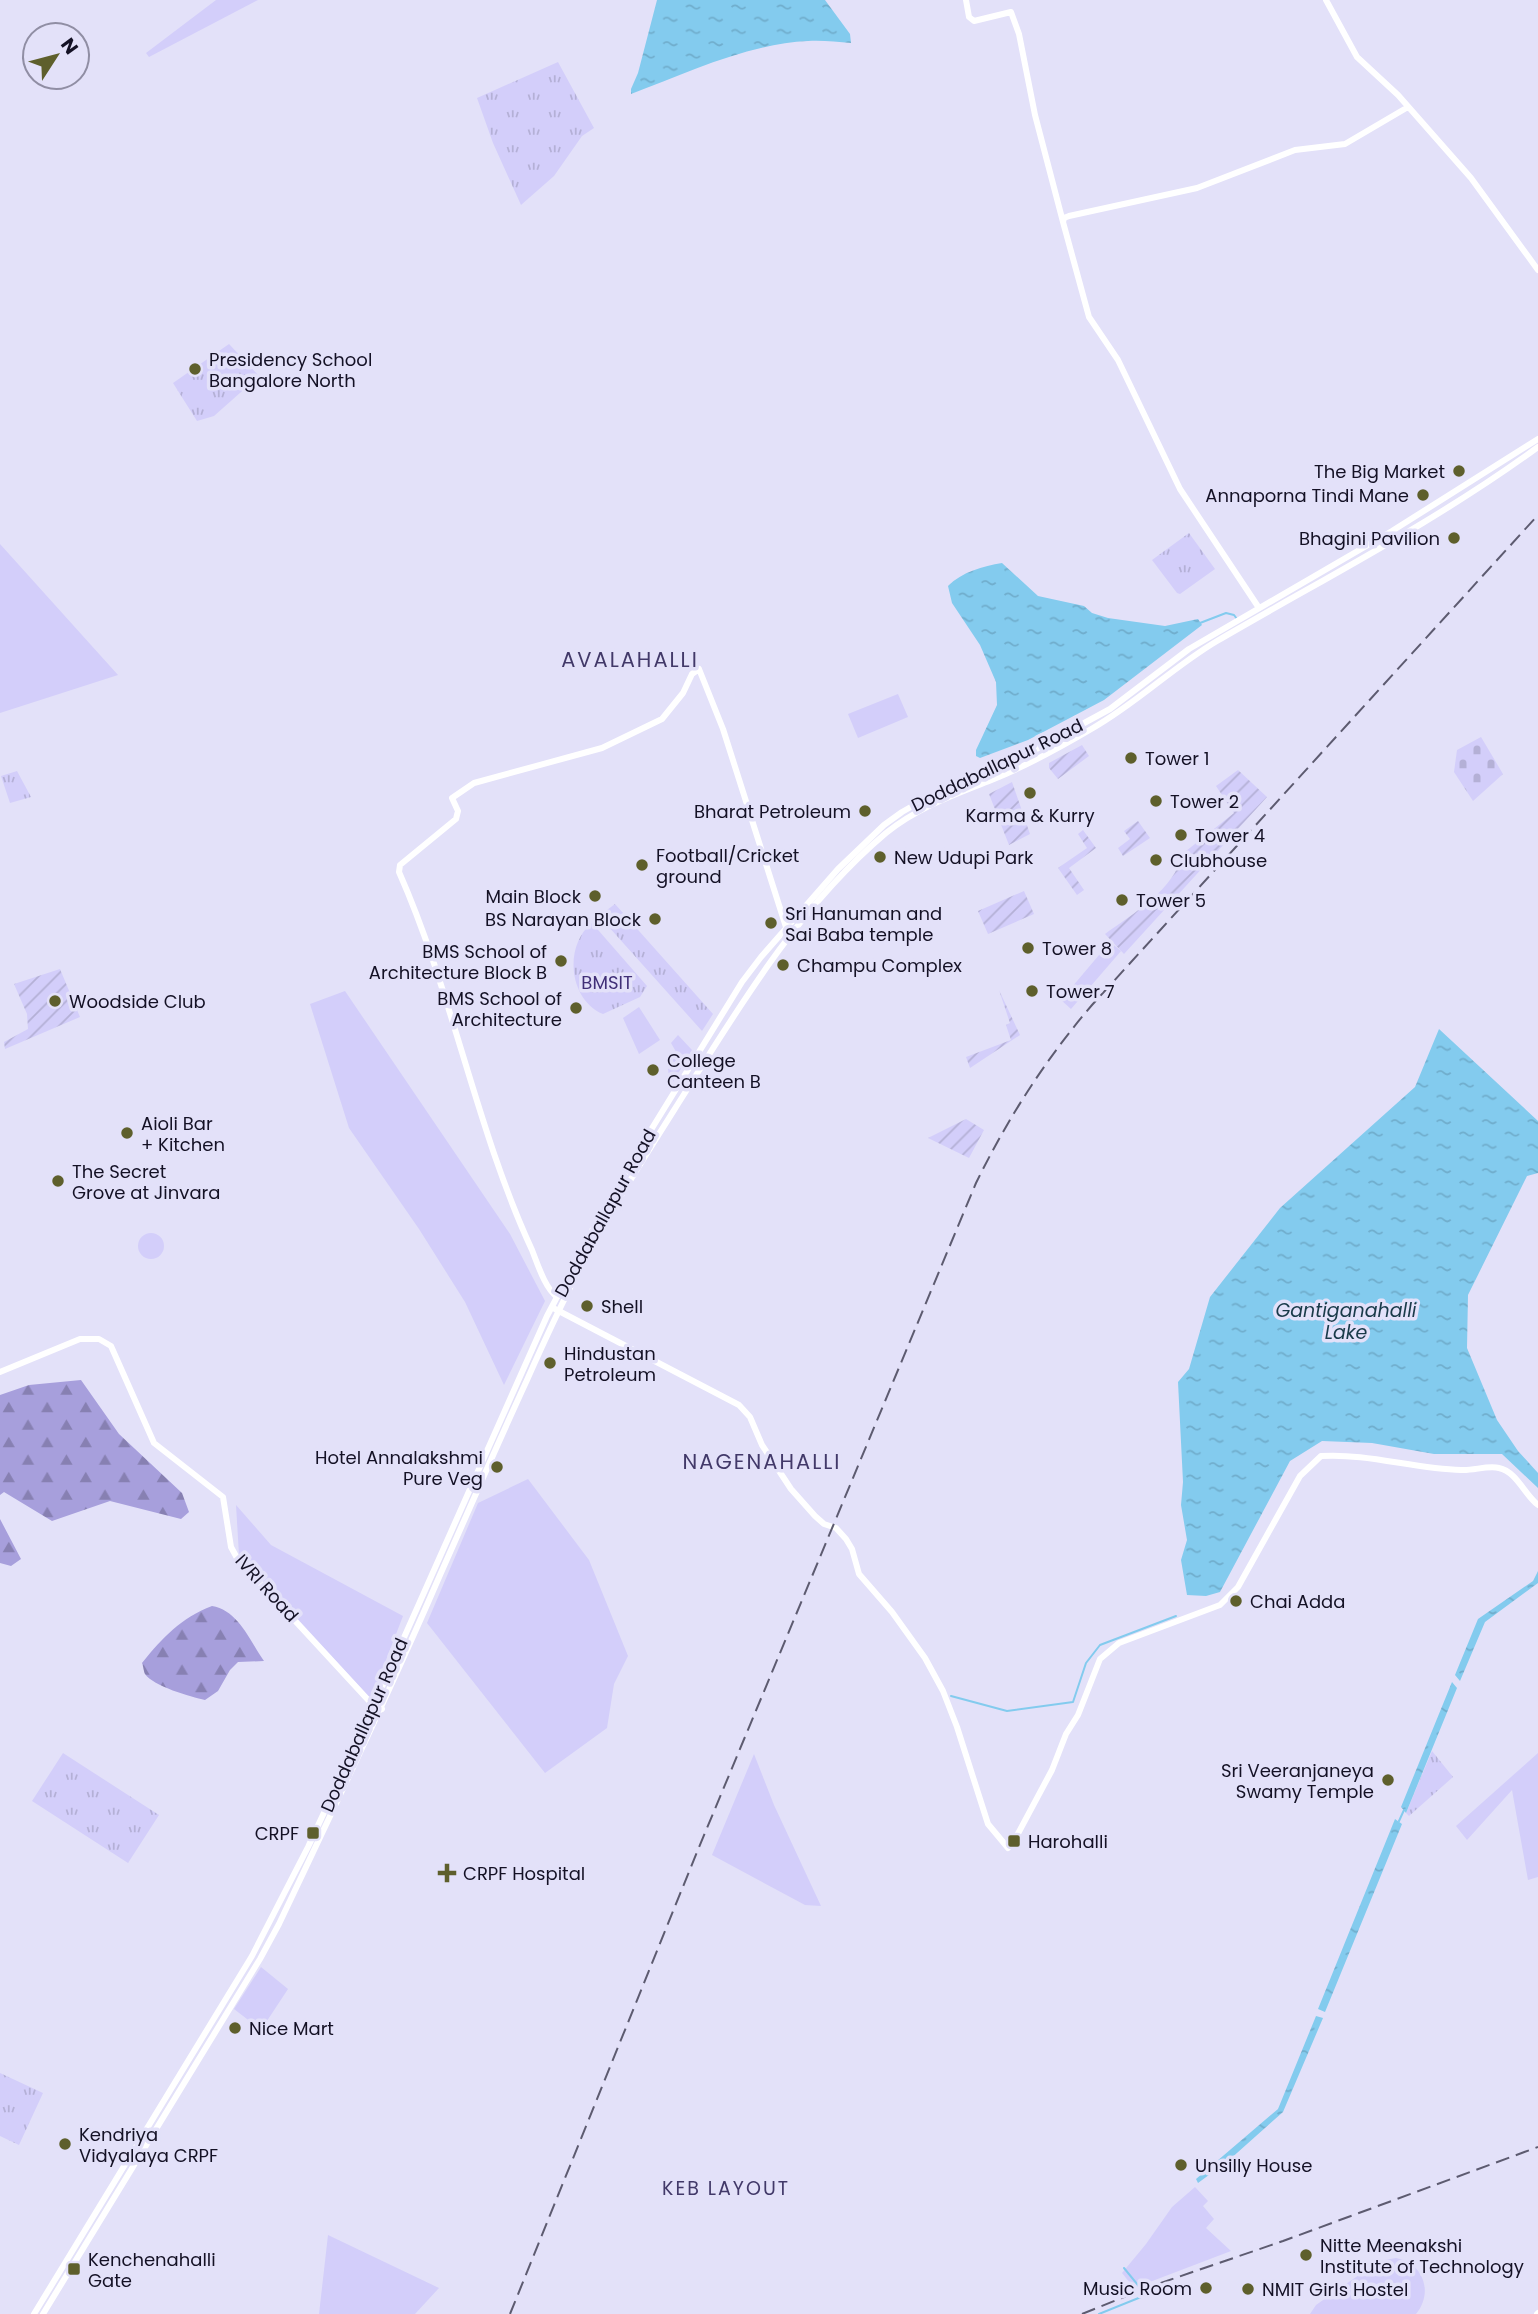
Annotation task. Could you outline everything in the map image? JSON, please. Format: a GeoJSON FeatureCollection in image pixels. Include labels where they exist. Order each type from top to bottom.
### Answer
{"type":"FeatureCollection","features":[{"type":"Feature","properties":{"kind":"main road"},"geometry":{"type":"LineString","coordinates":[[966,0],[974,21],[1011,12],[1035,115],[1089,317],[1118,360],[1184,497],[1259,608]]}},
{"type":"Feature","properties":{"kind":"main road"},"geometry":{"type":"LineString","coordinates":[[1326,0],[1357,57],[1408,107],[1471,178],[1538,270]]}},
{"type":"Feature","properties":{"kind":"main road"},"geometry":{"type":"LineString","coordinates":[[1063,222],[1064,218],[1069,216],[1197,188],[1295,150],[1345,144],[1408,107]]}},
{"type":"Feature","properties":{"kind":"main road","name":"Doddaballapur Road"},"geometry":{"type":"LineString","coordinates":[[43,2314],[261,1959],[378,1707],[462,1503],[604,1208],[742,982],[786,927],[845,862],[902,812],[944,788],[1016,760],[1110,709],[1174,659],[1392,531],[1538,439]]}},
{"type":"Feature","properties":{"kind":"main road","name":"Doddaballapur Road"},"geometry":{"type":"LineString","coordinates":[[560,1299],[654,1142],[756,982],[792,933],[849,869],[890,830],[932,804],[1016,769],[1114,716],[1179,665],[1396,539],[1510,468],[1538,447]]}},
{"type":"Feature","properties":{"kind":"main road"},"geometry":{"type":"LineString","coordinates":[[1392,531],[1396,539]]}},
{"type":"Feature","properties":{"kind":"main road"},"geometry":{"type":"LineString","coordinates":[[560,1299],[553,1294],[543,1274],[508,1194],[453,1031],[425,932],[399,872],[400,865],[456,819],[458,811],[452,798],[474,783],[602,748],[662,719],[699,669],[723,729],[786,927],[792,933]]}},
{"type":"Feature","properties":{"kind":"main road"},"geometry":{"type":"LineString","coordinates":[[555,1309],[739,1405],[745,1411],[754,1424],[762,1445],[792,1489],[815,1516],[824,1524],[836,1528],[846,1539],[852,1549],[859,1574],[892,1612],[925,1657],[947,1703],[988,1824],[1008,1847],[1014,1841],[1052,1770],[1100,1659],[1119,1643],[1220,1605],[1238,1587],[1300,1476],[1321,1456],[1342,1455],[1461,1470],[1499,1467],[1516,1478],[1530,1499],[1538,1505]]}},
{"type":"Feature","properties":{"kind":"main road","name":"IVRI Road"},"geometry":{"type":"LineString","coordinates":[[0,1372],[80,1339],[99,1339],[111,1346],[154,1443],[223,1497],[231,1547],[237,1558],[378,1707]]}},
{"type":"Feature","properties":{"kind":"main road","name":"Doddaballapur Road"},"geometry":{"type":"LineString","coordinates":[[34,2314],[252,1956],[378,1707]]}},
{"type":"Feature","properties":{"kind":"green space"},"geometry":{"type":"Polygon","coordinates":[[[216,0],[258,0],[149,57],[146,53],[216,0]]]}},
{"type":"Feature","properties":{"kind":"green space"},"geometry":{"type":"Polygon","coordinates":[[[558,62],[594,128],[582,136],[554,176],[521,205],[493,143],[477,98],[558,62]]]}},
{"type":"Feature","properties":{"kind":"green space"},"geometry":{"type":"Polygon","coordinates":[[[229,344],[259,376],[214,416],[197,421],[173,383],[229,344]]]}},
{"type":"Feature","properties":{"kind":"green space"},"geometry":{"type":"Polygon","coordinates":[[[1189,533],[1215,569],[1180,594],[1152,560],[1189,533]]]}},
{"type":"Feature","properties":{"kind":"green space"},"geometry":{"type":"Polygon","coordinates":[[[0,544],[118,675],[0,713],[0,544]]]}},
{"type":"Feature","properties":{"kind":"green space"},"geometry":{"type":"Polygon","coordinates":[[[898,694],[908,717],[858,738],[848,714],[898,694]]]}},
{"type":"Feature","properties":{"kind":"green space"},"geometry":{"type":"Polygon","coordinates":[[[1481,737],[1503,774],[1473,801],[1454,772],[1457,750],[1481,737]]]}},
{"type":"Feature","properties":{"kind":"green space"},"geometry":{"type":"Polygon","coordinates":[[[1082,745],[1089,756],[1058,779],[1049,768],[1049,763],[1082,745]]]}},
{"type":"Feature","properties":{"kind":"green space"},"geometry":{"type":"Polygon","coordinates":[[[1238,770],[1267,797],[1124,954],[1105,934],[1151,900],[1171,879],[1181,855],[1234,813],[1216,786],[1238,770]]]}},
{"type":"Feature","properties":{"kind":"green space"},"geometry":{"type":"Polygon","coordinates":[[[17,771],[31,797],[10,803],[1,776],[17,771]]]}},
{"type":"Feature","properties":{"kind":"green space"},"geometry":{"type":"Polygon","coordinates":[[[1012,782],[1030,834],[1009,845],[989,794],[1012,782]]]}},
{"type":"Feature","properties":{"kind":"green space"},"geometry":{"type":"Polygon","coordinates":[[[1138,821],[1150,838],[1123,856],[1118,848],[1130,839],[1124,831],[1138,821]]]}},
{"type":"Feature","properties":{"kind":"green space"},"geometry":{"type":"Polygon","coordinates":[[[1083,830],[1096,848],[1069,868],[1084,890],[1077,895],[1058,868],[1087,848],[1078,834],[1083,830]]]}},
{"type":"Feature","properties":{"kind":"green space"},"geometry":{"type":"Polygon","coordinates":[[[1024,891],[1034,914],[988,934],[978,911],[1024,891]]]}},
{"type":"Feature","properties":{"kind":"green space"},"geometry":{"type":"Polygon","coordinates":[[[615,904],[713,1014],[702,1031],[599,916],[615,904]]]}},
{"type":"Feature","properties":{"kind":"green space","name":"BMSIT"},"geometry":{"type":"Polygon","coordinates":[[[592,923],[647,986],[640,997],[603,1014],[591,1007],[583,997],[574,971],[577,944],[592,923]]]}},
{"type":"Feature","properties":{"kind":"green space"},"geometry":{"type":"Polygon","coordinates":[[[1110,942],[1121,951],[1071,1009],[1061,1000],[1110,942]]]}},
{"type":"Feature","properties":{"kind":"green space"},"geometry":{"type":"Polygon","coordinates":[[[60,969],[80,1017],[5,1049],[4,1042],[28,1029],[27,1014],[14,984],[60,969]]]}},
{"type":"Feature","properties":{"kind":"green space"},"geometry":{"type":"Polygon","coordinates":[[[999,990],[1020,1035],[970,1068],[966,1057],[1011,1040],[1006,1025],[1010,1023],[999,990]]]}},
{"type":"Feature","properties":{"kind":"green space"},"geometry":{"type":"Polygon","coordinates":[[[345,991],[510,1234],[545,1301],[504,1385],[465,1302],[419,1229],[349,1128],[310,1004],[345,991]]]}},
{"type":"Feature","properties":{"kind":"green space"},"geometry":{"type":"Polygon","coordinates":[[[639,1007],[660,1040],[639,1054],[623,1018],[639,1007]]]}},
{"type":"Feature","properties":{"kind":"green space"},"geometry":{"type":"Polygon","coordinates":[[[678,1035],[692,1050],[673,1082],[669,1079],[668,1068],[675,1050],[671,1043],[678,1035]]]}},
{"type":"Feature","properties":{"kind":"green space"},"geometry":{"type":"Polygon","coordinates":[[[966,1119],[984,1130],[969,1158],[928,1138],[966,1119]]]}},
{"type":"Feature","properties":{"kind":"green space"},"geometry":{"type":"Polygon","coordinates":[[[151,1233],[160,1237],[164,1246],[160,1255],[151,1259],[142,1255],[138,1246],[142,1237],[151,1233]]]}},
{"type":"Feature","properties":{"kind":"green space"},"geometry":{"type":"Polygon","coordinates":[[[81,1380],[119,1434],[182,1493],[189,1512],[181,1519],[110,1501],[52,1521],[4,1492],[0,1495],[0,1395],[29,1385],[81,1380]]]}},
{"type":"Feature","properties":{"kind":"green space"},"geometry":{"type":"Polygon","coordinates":[[[528,1479],[589,1560],[628,1656],[614,1684],[607,1728],[545,1773],[427,1623],[478,1503],[528,1479]]]}},
{"type":"Feature","properties":{"kind":"green space"},"geometry":{"type":"Polygon","coordinates":[[[236,1505],[271,1545],[403,1616],[371,1699],[239,1555],[236,1505]]]}},
{"type":"Feature","properties":{"kind":"green space"},"geometry":{"type":"Polygon","coordinates":[[[0,1519],[21,1559],[11,1566],[0,1563],[0,1519]]]}},
{"type":"Feature","properties":{"kind":"green space"},"geometry":{"type":"Polygon","coordinates":[[[212,1606],[229,1613],[236,1620],[264,1661],[238,1662],[218,1691],[205,1700],[173,1690],[149,1678],[142,1663],[182,1622],[212,1606]]]}},
{"type":"Feature","properties":{"kind":"green space"},"geometry":{"type":"Polygon","coordinates":[[[1432,1751],[1453,1777],[1409,1816],[1406,1813],[1432,1751]]]}},
{"type":"Feature","properties":{"kind":"green space"},"geometry":{"type":"Polygon","coordinates":[[[63,1753],[159,1815],[128,1863],[32,1801],[63,1753]]]}},
{"type":"Feature","properties":{"kind":"green space"},"geometry":{"type":"Polygon","coordinates":[[[1538,1753],[1538,1877],[1528,1880],[1512,1790],[1467,1840],[1456,1826],[1538,1753]]]}},
{"type":"Feature","properties":{"kind":"green space"},"geometry":{"type":"Polygon","coordinates":[[[754,1754],[774,1805],[821,1906],[805,1905],[712,1855],[754,1754]]]}},
{"type":"Feature","properties":{"kind":"green space"},"geometry":{"type":"Polygon","coordinates":[[[261,1967],[288,1989],[261,2030],[234,2009],[261,1967]]]}},
{"type":"Feature","properties":{"kind":"green space"},"geometry":{"type":"Polygon","coordinates":[[[0,2073],[43,2093],[19,2145],[0,2136],[0,2073]]]}},
{"type":"Feature","properties":{"kind":"green space"},"geometry":{"type":"Polygon","coordinates":[[[1195,2187],[1208,2201],[1203,2206],[1214,2219],[1206,2228],[1231,2251],[1134,2288],[1122,2273],[1172,2207],[1195,2187]]]}},
{"type":"Feature","properties":{"kind":"green space"},"geometry":{"type":"Polygon","coordinates":[[[328,2235],[439,2288],[415,2314],[319,2314],[328,2235]]]}},
{"type":"Feature","properties":{"kind":"green space"},"geometry":{"type":"Polygon","coordinates":[[[1396,2258],[1413,2266],[1423,2280],[1424,2297],[1416,2314],[1310,2314],[1316,2305],[1379,2261],[1396,2258]]]}},
{"type":"Feature","properties":{"kind":"water"},"geometry":{"type":"Polygon","coordinates":[[[657,0],[825,0],[850,34],[851,43],[808,41],[762,48],[718,61],[631,94],[657,0]]]}},
{"type":"Feature","properties":{"kind":"water"},"geometry":{"type":"Polygon","coordinates":[[[1002,563],[1038,596],[1084,606],[1092,613],[1108,618],[1165,626],[1198,619],[1202,625],[1104,700],[1028,740],[980,758],[976,756],[976,750],[997,705],[996,682],[980,645],[952,603],[948,586],[973,570],[1002,563]]]}},
{"type":"Feature","properties":{"kind":"water","name":"Gantiganahalli Lake"},"geometry":{"type":"Polygon","coordinates":[[[1439,1029],[1538,1121],[1538,1173],[1527,1176],[1468,1295],[1467,1348],[1497,1420],[1518,1451],[1538,1473],[1538,1488],[1502,1454],[1434,1454],[1372,1443],[1322,1441],[1290,1461],[1220,1592],[1206,1596],[1187,1595],[1181,1560],[1187,1540],[1181,1505],[1183,1482],[1178,1382],[1189,1369],[1210,1297],[1280,1208],[1415,1087],[1439,1029]]]}},
{"type":"Feature","properties":{"kind":"water"},"geometry":{"type":"Polygon","coordinates":[[[1538,1571],[1538,1583],[1485,1622],[1460,1681],[1455,1675],[1478,1619],[1533,1581],[1538,1571]]]}},
{"type":"Feature","properties":{"kind":"water"},"geometry":{"type":"Polygon","coordinates":[[[1452,1682],[1457,1688],[1406,1813],[1401,1807],[1452,1682]]]}},
{"type":"Feature","properties":{"kind":"water"},"geometry":{"type":"Polygon","coordinates":[[[1395,1819],[1402,1824],[1325,2012],[1318,2009],[1395,1819]]]}},
{"type":"Feature","properties":{"kind":"water"},"geometry":{"type":"Polygon","coordinates":[[[1316,2016],[1323,2018],[1283,2112],[1228,2161],[1198,2183],[1196,2179],[1278,2109],[1316,2016]]]}},
{"type":"Feature","properties":{"kind":"waterway"},"geometry":{"type":"LineString","coordinates":[[1200,623],[1226,613],[1237,619]]}},
{"type":"Feature","properties":{"kind":"waterway"},"geometry":{"type":"LineString","coordinates":[[951,1696],[1007,1711],[1073,1702],[1086,1663],[1100,1645],[1176,1616]]}},
{"type":"Feature","properties":{"kind":"waterway"},"geometry":{"type":"LineString","coordinates":[[1399,1821],[1404,1810]]}},
{"type":"Feature","properties":{"kind":"waterway"},"geometry":{"type":"LineString","coordinates":[[1099,2314],[1146,2295],[1124,2268]]}},
{"type":"Feature","properties":{"kind":"railway"},"geometry":{"type":"LineString","coordinates":[[510,2314],[697,1852],[976,1183],[1001,1136],[1043,1068],[1092,1005],[1538,515]]}},
{"type":"Feature","properties":{"kind":"railway"},"geometry":{"type":"LineString","coordinates":[[1082,2314],[1149,2287],[1538,2147]]}},
{"type":"Feature","properties":{"kind":"place","name":"Presidency School Bangalore North"},"geometry":{"type":"Point","coordinates":[195,369]}},
{"type":"Feature","properties":{"kind":"place","name":"The Big Market"},"geometry":{"type":"Point","coordinates":[1459,471]}},
{"type":"Feature","properties":{"kind":"place","name":"Annaporna Tindi Mane"},"geometry":{"type":"Point","coordinates":[1423,495]}},
{"type":"Feature","properties":{"kind":"place","name":"Bhagini Pavilion"},"geometry":{"type":"Point","coordinates":[1454,538]}},
{"type":"Feature","properties":{"kind":"place","name":"Tower 1"},"geometry":{"type":"Point","coordinates":[1131,758]}},
{"type":"Feature","properties":{"kind":"place","name":"Karma & Kurry"},"geometry":{"type":"Point","coordinates":[1030,793]}},
{"type":"Feature","properties":{"kind":"place","name":"Tower 2"},"geometry":{"type":"Point","coordinates":[1156,801]}},
{"type":"Feature","properties":{"kind":"place","name":"Bharat Petroleum"},"geometry":{"type":"Point","coordinates":[865,811]}},
{"type":"Feature","properties":{"kind":"place","name":"Tower 4"},"geometry":{"type":"Point","coordinates":[1181,835]}},
{"type":"Feature","properties":{"kind":"place","name":"New Udupi Park"},"geometry":{"type":"Point","coordinates":[880,857]}},
{"type":"Feature","properties":{"kind":"place","name":"Clubhouse"},"geometry":{"type":"Point","coordinates":[1156,860]}},
{"type":"Feature","properties":{"kind":"place","name":"Football/Cricket ground"},"geometry":{"type":"Point","coordinates":[642,865]}},
{"type":"Feature","properties":{"kind":"place","name":"Main Block"},"geometry":{"type":"Point","coordinates":[595,896]}},
{"type":"Feature","properties":{"kind":"place","name":"Tower 5"},"geometry":{"type":"Point","coordinates":[1122,900]}},
{"type":"Feature","properties":{"kind":"place","name":"BS Narayan Block"},"geometry":{"type":"Point","coordinates":[655,919]}},
{"type":"Feature","properties":{"kind":"place","name":"Sri Hanuman and Sai Baba temple"},"geometry":{"type":"Point","coordinates":[771,923]}},
{"type":"Feature","properties":{"kind":"place","name":"Tower 8"},"geometry":{"type":"Point","coordinates":[1028,948]}},
{"type":"Feature","properties":{"kind":"place","name":"BMS School of Architecture Block B"},"geometry":{"type":"Point","coordinates":[561,961]}},
{"type":"Feature","properties":{"kind":"place","name":"Champu Complex"},"geometry":{"type":"Point","coordinates":[783,965]}},
{"type":"Feature","properties":{"kind":"place","name":"Tower 7"},"geometry":{"type":"Point","coordinates":[1032,991]}},
{"type":"Feature","properties":{"kind":"place","name":"Woodside Club"},"geometry":{"type":"Point","coordinates":[55,1001]}},
{"type":"Feature","properties":{"kind":"place","name":"BMS School of Architecture"},"geometry":{"type":"Point","coordinates":[576,1008]}},
{"type":"Feature","properties":{"kind":"place","name":"College Canteen B"},"geometry":{"type":"Point","coordinates":[653,1070]}},
{"type":"Feature","properties":{"kind":"place","name":"Aioli Bar + Kitchen"},"geometry":{"type":"Point","coordinates":[127,1133]}},
{"type":"Feature","properties":{"kind":"place","name":"The Secret Grove at Jinvara"},"geometry":{"type":"Point","coordinates":[58,1181]}},
{"type":"Feature","properties":{"kind":"place","name":"Shell"},"geometry":{"type":"Point","coordinates":[587,1306]}},
{"type":"Feature","properties":{"kind":"place","name":"Hindustan Petroleum"},"geometry":{"type":"Point","coordinates":[550,1363]}},
{"type":"Feature","properties":{"kind":"place","name":"Hotel Annalakshmi Pure Veg"},"geometry":{"type":"Point","coordinates":[497,1467]}},
{"type":"Feature","properties":{"kind":"place","name":"Chai Adda"},"geometry":{"type":"Point","coordinates":[1236,1601]}},
{"type":"Feature","properties":{"kind":"place","name":"Sri Veeranjaneya Swamy Temple"},"geometry":{"type":"Point","coordinates":[1388,1780]}},
{"type":"Feature","properties":{"kind":"place","name":"CRPF"},"geometry":{"type":"Point","coordinates":[313,1833]}},
{"type":"Feature","properties":{"kind":"place","name":"Harohalli"},"geometry":{"type":"Point","coordinates":[1014,1841]}},
{"type":"Feature","properties":{"kind":"place","name":"CRPF Hospital"},"geometry":{"type":"Point","coordinates":[447,1873]}},
{"type":"Feature","properties":{"kind":"place","name":"Nice Mart"},"geometry":{"type":"Point","coordinates":[235,2028]}},
{"type":"Feature","properties":{"kind":"place","name":"Kendriya Vidyalaya CRPF"},"geometry":{"type":"Point","coordinates":[65,2144]}},
{"type":"Feature","properties":{"kind":"place","name":"Unsilly House"},"geometry":{"type":"Point","coordinates":[1181,2165]}},
{"type":"Feature","properties":{"kind":"place","name":"Nitte Meenakshi Institute of Technology"},"geometry":{"type":"Point","coordinates":[1306,2255]}},
{"type":"Feature","properties":{"kind":"place","name":"Kenchenahalli Gate"},"geometry":{"type":"Point","coordinates":[74,2269]}},
{"type":"Feature","properties":{"kind":"place","name":"Music Room"},"geometry":{"type":"Point","coordinates":[1206,2288]}},
{"type":"Feature","properties":{"kind":"place","name":"NMIT Girls Hostel"},"geometry":{"type":"Point","coordinates":[1248,2289]}},
{"type":"Feature","properties":{"kind":"district","name":"AVALAHALLI"},"geometry":{"type":"Point","coordinates":[630,659]}},
{"type":"Feature","properties":{"kind":"district","name":"NAGENAHALLI"},"geometry":{"type":"Point","coordinates":[762,1461]}},
{"type":"Feature","properties":{"kind":"district","name":"KEB LAYOUT"},"geometry":{"type":"Point","coordinates":[726,2188]}}]}
